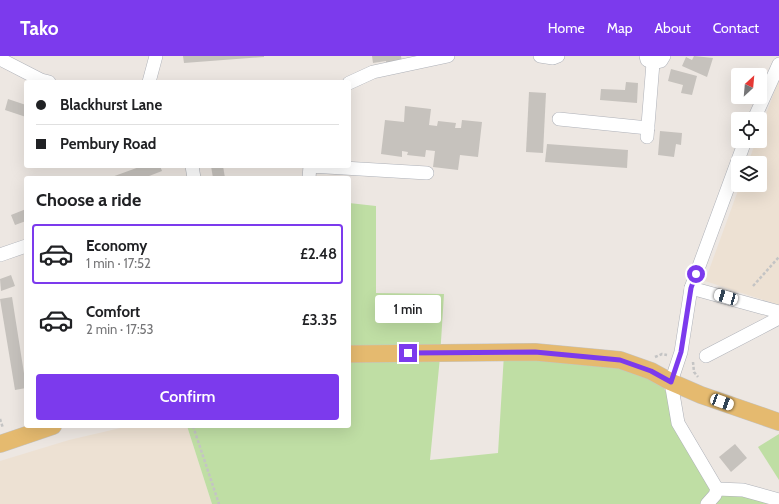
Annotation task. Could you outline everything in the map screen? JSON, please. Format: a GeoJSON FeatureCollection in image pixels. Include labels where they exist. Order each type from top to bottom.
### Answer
{"type":"FeatureCollection","features":[{"type":"Feature","properties":{"kind":"main road"},"geometry":{"type":"LineString","coordinates":[[351,354],[535,352],[620,360],[651,371],[671,382],[779,422]]}},
{"type":"Feature","properties":{"kind":"main road"},"geometry":{"type":"LineString","coordinates":[[2,437],[44,428]]}},
{"type":"Feature","properties":{"kind":"street"},"geometry":{"type":"LineString","coordinates":[[150,80],[156,56]]}},
{"type":"Feature","properties":{"kind":"street"},"geometry":{"type":"LineString","coordinates":[[351,82],[373,72],[448,56]]}},
{"type":"Feature","properties":{"kind":"street"},"geometry":{"type":"LineString","coordinates":[[540,56],[553,58],[558,56]]}},
{"type":"Feature","properties":{"kind":"street"},"geometry":{"type":"LineString","coordinates":[[559,119],[648,132],[654,58]]}},
{"type":"Feature","properties":{"kind":"street"},"geometry":{"type":"LineString","coordinates":[[0,59],[41,80]]}},
{"type":"Feature","properties":{"kind":"street"},"geometry":{"type":"LineString","coordinates":[[757,112],[779,64]]}},
{"type":"Feature","properties":{"kind":"street"},"geometry":{"type":"LineString","coordinates":[[707,504],[715,495],[717,489],[678,422],[671,382],[681,352],[691,288],[742,148]]}},
{"type":"Feature","properties":{"kind":"street"},"geometry":{"type":"LineString","coordinates":[[339,168],[427,174]]}},
{"type":"Feature","properties":{"kind":"street"},"geometry":{"type":"LineString","coordinates":[[0,254],[24,247]]}},
{"type":"Feature","properties":{"kind":"street"},"geometry":{"type":"LineString","coordinates":[[691,288],[779,312]]}},
{"type":"Feature","properties":{"kind":"street"},"geometry":{"type":"LineString","coordinates":[[706,356],[779,318]]}},
{"type":"Feature","properties":{"kind":"street"},"geometry":{"type":"LineString","coordinates":[[717,489],[743,490],[779,500]]}},
{"type":"Feature","properties":{"kind":"path"},"geometry":{"type":"LineString","coordinates":[[753,286],[779,257]]}},
{"type":"Feature","properties":{"kind":"path"},"geometry":{"type":"LineString","coordinates":[[0,419],[2,437]]}},
{"type":"Feature","properties":{"kind":"path"},"geometry":{"type":"LineString","coordinates":[[194,428],[220,504]]}},
{"type":"Feature","properties":{"kind":"shaded area"},"geometry":{"type":"Polygon","coordinates":[[[779,79],[779,305],[705,281],[737,192],[767,192],[767,156],[751,156],[753,148],[767,148],[767,112],[779,79]]]}},
{"type":"Feature","properties":{"kind":"shaded area"},"geometry":{"type":"Polygon","coordinates":[[[120,428],[188,428],[212,504],[0,504],[0,461],[69,440],[120,428]]]}},
{"type":"Feature","properties":{"kind":"green space"},"geometry":{"type":"Polygon","coordinates":[[[351,203],[376,206],[376,293],[444,294],[440,357],[430,460],[498,453],[504,354],[590,360],[660,380],[716,493],[764,497],[774,504],[212,504],[188,428],[351,428],[351,203]]]}},
{"type":"Feature","properties":{"kind":"green space"},"geometry":{"type":"Polygon","coordinates":[[[779,434],[779,480],[758,447],[779,434]]]}},
{"type":"Feature","properties":{"kind":"building"},"geometry":{"type":"Polygon","coordinates":[[[183,56],[264,56],[264,57],[184,63],[183,56]]]}},
{"type":"Feature","properties":{"kind":"building"},"geometry":{"type":"Polygon","coordinates":[[[372,56],[401,56],[402,62],[386,64],[386,61],[373,63],[372,56]]]}},
{"type":"Feature","properties":{"kind":"building"},"geometry":{"type":"Polygon","coordinates":[[[694,56],[713,58],[707,77],[682,66],[686,57],[692,60],[694,56]]]}},
{"type":"Feature","properties":{"kind":"building"},"geometry":{"type":"Polygon","coordinates":[[[671,69],[697,76],[692,95],[681,93],[683,85],[668,81],[671,69]]]}},
{"type":"Feature","properties":{"kind":"building"},"geometry":{"type":"Polygon","coordinates":[[[626,82],[638,83],[637,103],[600,100],[601,89],[625,90],[626,82]]]}},
{"type":"Feature","properties":{"kind":"building"},"geometry":{"type":"Polygon","coordinates":[[[529,92],[546,93],[543,153],[526,152],[529,92]]]}},
{"type":"Feature","properties":{"kind":"building"},"geometry":{"type":"Polygon","coordinates":[[[8,99],[24,104],[24,116],[5,110],[8,99]]]}},
{"type":"Feature","properties":{"kind":"building"},"geometry":{"type":"Polygon","coordinates":[[[405,106],[431,109],[429,125],[437,126],[438,121],[456,123],[455,128],[461,128],[462,120],[482,122],[478,157],[460,155],[458,170],[433,167],[435,151],[426,150],[425,157],[407,155],[408,152],[402,151],[402,157],[381,154],[385,120],[404,122],[405,106]]]}},
{"type":"Feature","properties":{"kind":"building"},"geometry":{"type":"Polygon","coordinates":[[[660,131],[682,133],[681,145],[676,144],[674,157],[658,155],[660,131]]]}},
{"type":"Feature","properties":{"kind":"building"},"geometry":{"type":"Polygon","coordinates":[[[547,144],[628,150],[627,168],[545,162],[547,144]]]}},
{"type":"Feature","properties":{"kind":"building"},"geometry":{"type":"Polygon","coordinates":[[[136,168],[161,168],[162,171],[149,176],[114,176],[136,168]]]}},
{"type":"Feature","properties":{"kind":"building"},"geometry":{"type":"Polygon","coordinates":[[[211,168],[223,168],[225,176],[213,176],[211,168]]]}},
{"type":"Feature","properties":{"kind":"building"},"geometry":{"type":"Polygon","coordinates":[[[24,210],[24,222],[15,225],[11,215],[24,210]]]}},
{"type":"Feature","properties":{"kind":"building"},"geometry":{"type":"Polygon","coordinates":[[[11,275],[15,286],[1,291],[0,279],[11,275]]]}},
{"type":"Feature","properties":{"kind":"building"},"geometry":{"type":"Polygon","coordinates":[[[12,297],[24,373],[24,388],[15,390],[0,299],[12,297]]]}},
{"type":"Feature","properties":{"kind":"building"},"geometry":{"type":"Polygon","coordinates":[[[735,444],[747,458],[731,472],[719,457],[735,444]]]}},
{"type":"Feature","properties":{"kind":"route"},"geometry":{"type":"LineString","coordinates":[[408,353],[495,351],[535,352],[620,360],[651,371],[671,382],[678,357],[681,352],[691,288],[696,274]]}}]}
